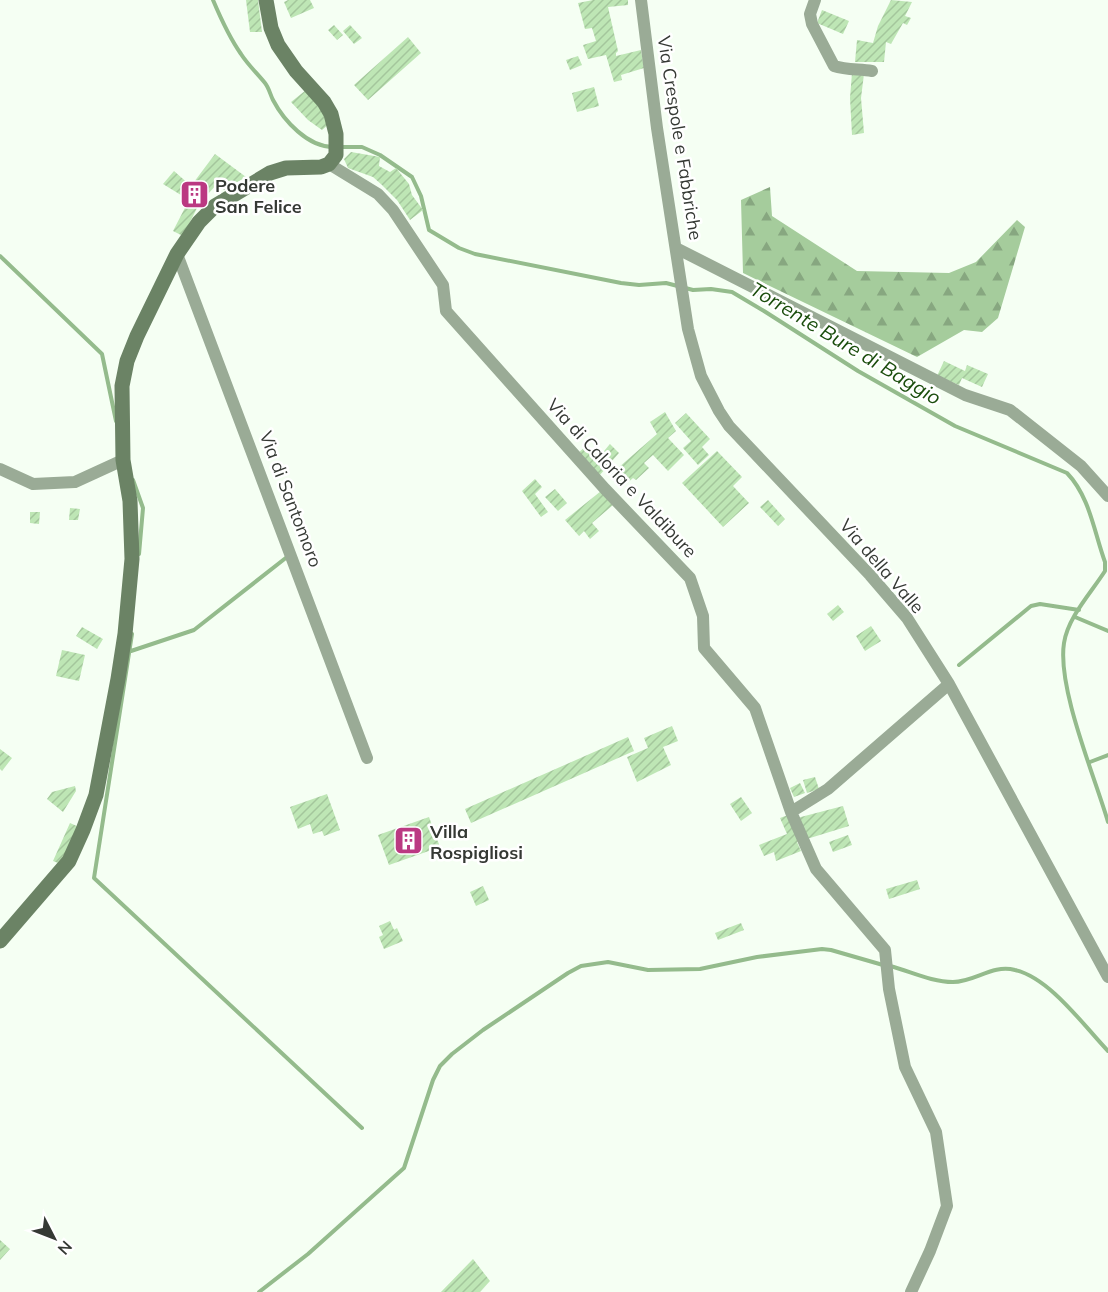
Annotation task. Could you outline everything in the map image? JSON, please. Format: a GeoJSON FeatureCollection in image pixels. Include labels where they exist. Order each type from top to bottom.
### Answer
{"type":"FeatureCollection","features":[{"type":"Feature","properties":{"kind":"main road"},"geometry":{"type":"LineString","coordinates":[[0,941],[69,861],[96,795],[125,634],[132,559],[130,501],[123,460],[122,386],[137,336],[177,254],[199,222],[215,206],[278,170],[321,167],[333,158],[336,134],[328,108],[296,71],[278,45],[271,28],[266,0]]}},
{"type":"Feature","properties":{"kind":"street","name":"Via Crespole e Fabbriche"},"geometry":{"type":"LineString","coordinates":[[641,0],[657,128],[676,248],[965,395],[1010,410],[1081,466],[1108,496]]}},
{"type":"Feature","properties":{"kind":"street"},"geometry":{"type":"LineString","coordinates":[[815,0],[810,14],[812,24],[834,66],[842,69],[856,68],[872,71]]}},
{"type":"Feature","properties":{"kind":"street","name":"Via di Caloria e Valdibure"},"geometry":{"type":"LineString","coordinates":[[333,158],[378,194],[393,210],[443,285],[446,311],[605,489],[690,578],[703,616],[705,648],[755,708],[791,812],[816,869],[885,950],[889,988],[905,1066],[936,1132],[946,1206],[930,1251],[911,1292]]}},
{"type":"Feature","properties":{"kind":"street","name":"Via della Valle"},"geometry":{"type":"LineString","coordinates":[[676,248],[696,360],[719,411],[742,440],[893,600],[949,684],[1108,977]]}},
{"type":"Feature","properties":{"kind":"street","name":"Via di Santomoro"},"geometry":{"type":"LineString","coordinates":[[177,254],[368,758]]}},
{"type":"Feature","properties":{"kind":"street"},"geometry":{"type":"LineString","coordinates":[[0,469],[33,484],[75,482],[123,460]]}},
{"type":"Feature","properties":{"kind":"street"},"geometry":{"type":"LineString","coordinates":[[791,812],[828,789],[949,684]]}},
{"type":"Feature","properties":{"kind":"green space"},"geometry":{"type":"Polygon","coordinates":[[[770,187],[772,216],[857,271],[949,273],[976,262],[1017,220],[1025,227],[998,318],[982,332],[964,330],[917,357],[743,273],[741,200],[770,187]]]}},
{"type":"Feature","properties":{"kind":"building"},"geometry":{"type":"Polygon","coordinates":[[[246,0],[258,0],[262,32],[250,32],[246,0]]]}},
{"type":"Feature","properties":{"kind":"building"},"geometry":{"type":"Polygon","coordinates":[[[310,0],[314,8],[291,18],[284,2],[310,0]]]}},
{"type":"Feature","properties":{"kind":"building"},"geometry":{"type":"Polygon","coordinates":[[[593,0],[628,0],[628,5],[608,7],[618,51],[616,56],[641,50],[644,68],[621,75],[622,80],[614,82],[606,55],[588,59],[583,45],[596,41],[592,28],[585,29],[578,3],[593,0]]]}},
{"type":"Feature","properties":{"kind":"building"},"geometry":{"type":"Polygon","coordinates":[[[891,0],[912,2],[905,16],[911,18],[907,25],[903,23],[891,44],[886,42],[884,62],[855,62],[857,40],[873,43],[878,26],[891,0]]]}},
{"type":"Feature","properties":{"kind":"building"},"geometry":{"type":"Polygon","coordinates":[[[822,10],[849,21],[843,34],[817,23],[822,10]]]}},
{"type":"Feature","properties":{"kind":"building"},"geometry":{"type":"Polygon","coordinates":[[[334,25],[343,35],[337,40],[328,30],[334,25]]]}},
{"type":"Feature","properties":{"kind":"building"},"geometry":{"type":"Polygon","coordinates":[[[350,25],[362,38],[354,44],[343,31],[350,25]]]}},
{"type":"Feature","properties":{"kind":"building"},"geometry":{"type":"Polygon","coordinates":[[[408,37],[421,53],[368,100],[354,85],[408,37]]]}},
{"type":"Feature","properties":{"kind":"building"},"geometry":{"type":"Polygon","coordinates":[[[578,56],[582,65],[570,70],[566,60],[578,56]]]}},
{"type":"Feature","properties":{"kind":"building"},"geometry":{"type":"Polygon","coordinates":[[[852,73],[864,74],[861,98],[864,133],[852,135],[850,98],[852,73]]]}},
{"type":"Feature","properties":{"kind":"building"},"geometry":{"type":"Polygon","coordinates":[[[594,87],[599,106],[577,112],[572,93],[594,87]]]}},
{"type":"Feature","properties":{"kind":"building"},"geometry":{"type":"Polygon","coordinates":[[[306,90],[323,109],[329,124],[322,130],[308,120],[291,102],[306,90]]]}},
{"type":"Feature","properties":{"kind":"building"},"geometry":{"type":"Polygon","coordinates":[[[351,152],[380,157],[379,166],[390,172],[396,168],[409,184],[412,195],[423,210],[410,220],[397,200],[373,177],[348,168],[344,159],[351,152]]]}},
{"type":"Feature","properties":{"kind":"building","name":"Podere San Felice"},"geometry":{"type":"Polygon","coordinates":[[[215,154],[246,177],[224,190],[217,184],[199,204],[183,236],[173,231],[189,200],[163,184],[174,171],[191,186],[215,154]]]}},
{"type":"Feature","properties":{"kind":"building"},"geometry":{"type":"Polygon","coordinates":[[[944,361],[965,371],[967,365],[988,374],[982,387],[962,378],[959,385],[937,376],[944,361]]]}},
{"type":"Feature","properties":{"kind":"building"},"geometry":{"type":"Polygon","coordinates":[[[905,375],[926,387],[921,395],[900,383],[905,375]]]}},
{"type":"Feature","properties":{"kind":"building"},"geometry":{"type":"Polygon","coordinates":[[[665,412],[676,431],[668,438],[684,455],[668,471],[653,455],[644,463],[649,468],[636,480],[633,478],[623,487],[610,475],[657,434],[650,422],[665,412]]]}},
{"type":"Feature","properties":{"kind":"building"},"geometry":{"type":"Polygon","coordinates":[[[686,413],[710,439],[702,447],[709,455],[698,465],[683,448],[691,441],[675,423],[686,413]]]}},
{"type":"Feature","properties":{"kind":"building"},"geometry":{"type":"Polygon","coordinates":[[[610,444],[619,453],[599,476],[577,454],[587,445],[599,457],[610,444]]]}},
{"type":"Feature","properties":{"kind":"building"},"geometry":{"type":"Polygon","coordinates":[[[717,451],[742,477],[733,486],[749,503],[723,527],[682,483],[717,451]]]}},
{"type":"Feature","properties":{"kind":"building"},"geometry":{"type":"Polygon","coordinates":[[[535,479],[542,487],[535,494],[548,512],[541,517],[522,491],[535,479]]]}},
{"type":"Feature","properties":{"kind":"building"},"geometry":{"type":"Polygon","coordinates":[[[555,489],[567,503],[558,511],[545,497],[555,489]]]}},
{"type":"Feature","properties":{"kind":"building"},"geometry":{"type":"Polygon","coordinates":[[[601,491],[613,505],[592,523],[599,531],[590,539],[584,531],[579,536],[565,520],[601,491]]]}},
{"type":"Feature","properties":{"kind":"building"},"geometry":{"type":"Polygon","coordinates":[[[768,500],[785,519],[778,526],[760,507],[768,500]]]}},
{"type":"Feature","properties":{"kind":"building"},"geometry":{"type":"Polygon","coordinates":[[[70,508],[80,509],[78,520],[69,520],[70,508]]]}},
{"type":"Feature","properties":{"kind":"building"},"geometry":{"type":"Polygon","coordinates":[[[30,512],[40,512],[39,524],[30,523],[30,512]]]}},
{"type":"Feature","properties":{"kind":"building"},"geometry":{"type":"Polygon","coordinates":[[[838,605],[844,612],[833,621],[827,614],[838,605]]]}},
{"type":"Feature","properties":{"kind":"building"},"geometry":{"type":"Polygon","coordinates":[[[871,626],[881,641],[865,651],[856,636],[871,626]]]}},
{"type":"Feature","properties":{"kind":"building"},"geometry":{"type":"Polygon","coordinates":[[[82,627],[103,639],[97,649],[76,636],[82,627]]]}},
{"type":"Feature","properties":{"kind":"building"},"geometry":{"type":"Polygon","coordinates":[[[62,650],[85,655],[79,681],[56,676],[62,650]]]}},
{"type":"Feature","properties":{"kind":"building"},"geometry":{"type":"Polygon","coordinates":[[[672,726],[678,741],[663,747],[671,765],[637,782],[627,757],[648,748],[644,738],[672,726]]]}},
{"type":"Feature","properties":{"kind":"building"},"geometry":{"type":"Polygon","coordinates":[[[628,737],[634,751],[471,823],[465,809],[628,737]]]}},
{"type":"Feature","properties":{"kind":"building"},"geometry":{"type":"Polygon","coordinates":[[[0,749],[12,758],[2,771],[0,769],[0,749]]]}},
{"type":"Feature","properties":{"kind":"building"},"geometry":{"type":"Polygon","coordinates":[[[815,777],[819,789],[807,793],[803,780],[815,777]]]}},
{"type":"Feature","properties":{"kind":"building"},"geometry":{"type":"Polygon","coordinates":[[[800,783],[805,793],[794,797],[790,788],[800,783]]]}},
{"type":"Feature","properties":{"kind":"building"},"geometry":{"type":"Polygon","coordinates":[[[75,786],[76,791],[63,812],[47,799],[52,792],[75,786]]]}},
{"type":"Feature","properties":{"kind":"building"},"geometry":{"type":"Polygon","coordinates":[[[327,794],[340,830],[324,836],[322,831],[313,834],[310,824],[298,829],[290,807],[327,794]]]}},
{"type":"Feature","properties":{"kind":"building"},"geometry":{"type":"Polygon","coordinates":[[[741,797],[752,813],[741,821],[730,804],[741,797]]]}},
{"type":"Feature","properties":{"kind":"building"},"geometry":{"type":"Polygon","coordinates":[[[843,806],[849,826],[797,842],[801,851],[776,861],[774,852],[764,856],[759,845],[787,834],[780,818],[788,815],[797,818],[843,806]]]}},
{"type":"Feature","properties":{"kind":"building","name":"Villa Rospigliosi"},"geometry":{"type":"Polygon","coordinates":[[[429,817],[440,847],[389,865],[378,835],[429,817]]]}},
{"type":"Feature","properties":{"kind":"building"},"geometry":{"type":"Polygon","coordinates":[[[70,823],[79,827],[63,865],[53,861],[70,823]]]}},
{"type":"Feature","properties":{"kind":"building"},"geometry":{"type":"Polygon","coordinates":[[[848,835],[852,845],[833,852],[829,842],[848,835]]]}},
{"type":"Feature","properties":{"kind":"building"},"geometry":{"type":"Polygon","coordinates":[[[917,880],[920,889],[889,899],[886,889],[917,880]]]}},
{"type":"Feature","properties":{"kind":"building"},"geometry":{"type":"Polygon","coordinates":[[[483,886],[489,900],[476,906],[470,892],[483,886]]]}},
{"type":"Feature","properties":{"kind":"building"},"geometry":{"type":"Polygon","coordinates":[[[390,921],[394,930],[397,928],[403,941],[384,949],[379,937],[383,935],[379,926],[390,921]]]}},
{"type":"Feature","properties":{"kind":"building"},"geometry":{"type":"Polygon","coordinates":[[[741,923],[744,930],[718,940],[715,933],[741,923]]]}},
{"type":"Feature","properties":{"kind":"building"},"geometry":{"type":"Polygon","coordinates":[[[0,1240],[10,1249],[0,1260],[0,1240]]]}},
{"type":"Feature","properties":{"kind":"building"},"geometry":{"type":"Polygon","coordinates":[[[473,1259],[490,1281],[480,1292],[441,1292],[473,1259]]]}},
{"type":"Feature","properties":{"kind":"waterway","name":"Torrente Bure di Baggio"},"geometry":{"type":"LineString","coordinates":[[213,0],[233,41],[266,85],[273,100],[290,124],[315,143],[333,147]]}},
{"type":"Feature","properties":{"kind":"waterway","name":"Torrente Bure di Baggio"},"geometry":{"type":"LineString","coordinates":[[341,147],[362,147],[380,155],[412,177],[421,196],[429,230],[459,248],[475,254],[621,283],[639,285],[666,283],[693,290],[711,289],[732,292],[858,371],[955,426],[1067,473],[1075,482],[1091,515],[1105,562],[1105,571],[1066,633],[1063,662],[1071,708],[1108,822]]}},
{"type":"Feature","properties":{"kind":"waterway"},"geometry":{"type":"LineString","coordinates":[[0,256],[102,354],[116,421]]}},
{"type":"Feature","properties":{"kind":"waterway"},"geometry":{"type":"LineString","coordinates":[[133,480],[143,508],[139,554]]}},
{"type":"Feature","properties":{"kind":"waterway"},"geometry":{"type":"LineString","coordinates":[[131,651],[194,630],[287,557]]}},
{"type":"Feature","properties":{"kind":"waterway"},"geometry":{"type":"LineString","coordinates":[[959,665],[1031,606],[1040,604],[1079,610]]}},
{"type":"Feature","properties":{"kind":"waterway"},"geometry":{"type":"LineString","coordinates":[[1075,617],[1108,631]]}},
{"type":"Feature","properties":{"kind":"waterway"},"geometry":{"type":"LineString","coordinates":[[132,634],[94,878],[362,1128]]}},
{"type":"Feature","properties":{"kind":"waterway"},"geometry":{"type":"LineString","coordinates":[[1090,762],[1108,755]]}},
{"type":"Feature","properties":{"kind":"waterway"},"geometry":{"type":"LineString","coordinates":[[259,1292],[308,1254],[404,1168],[433,1080],[440,1066],[483,1030],[581,966],[608,962],[648,970],[700,969],[757,957],[822,949],[883,965]]}},
{"type":"Feature","properties":{"kind":"waterway"},"geometry":{"type":"LineString","coordinates":[[890,966],[945,982],[961,981],[999,969],[1015,970],[1028,975],[1066,1004],[1108,1051]]}},
{"type":"Feature","properties":{"kind":"place","name":"Podere San Felice"},"geometry":{"type":"Point","coordinates":[194,195]}},
{"type":"Feature","properties":{"kind":"place","name":"Villa Rospigliosi"},"geometry":{"type":"Point","coordinates":[409,841]}}]}
